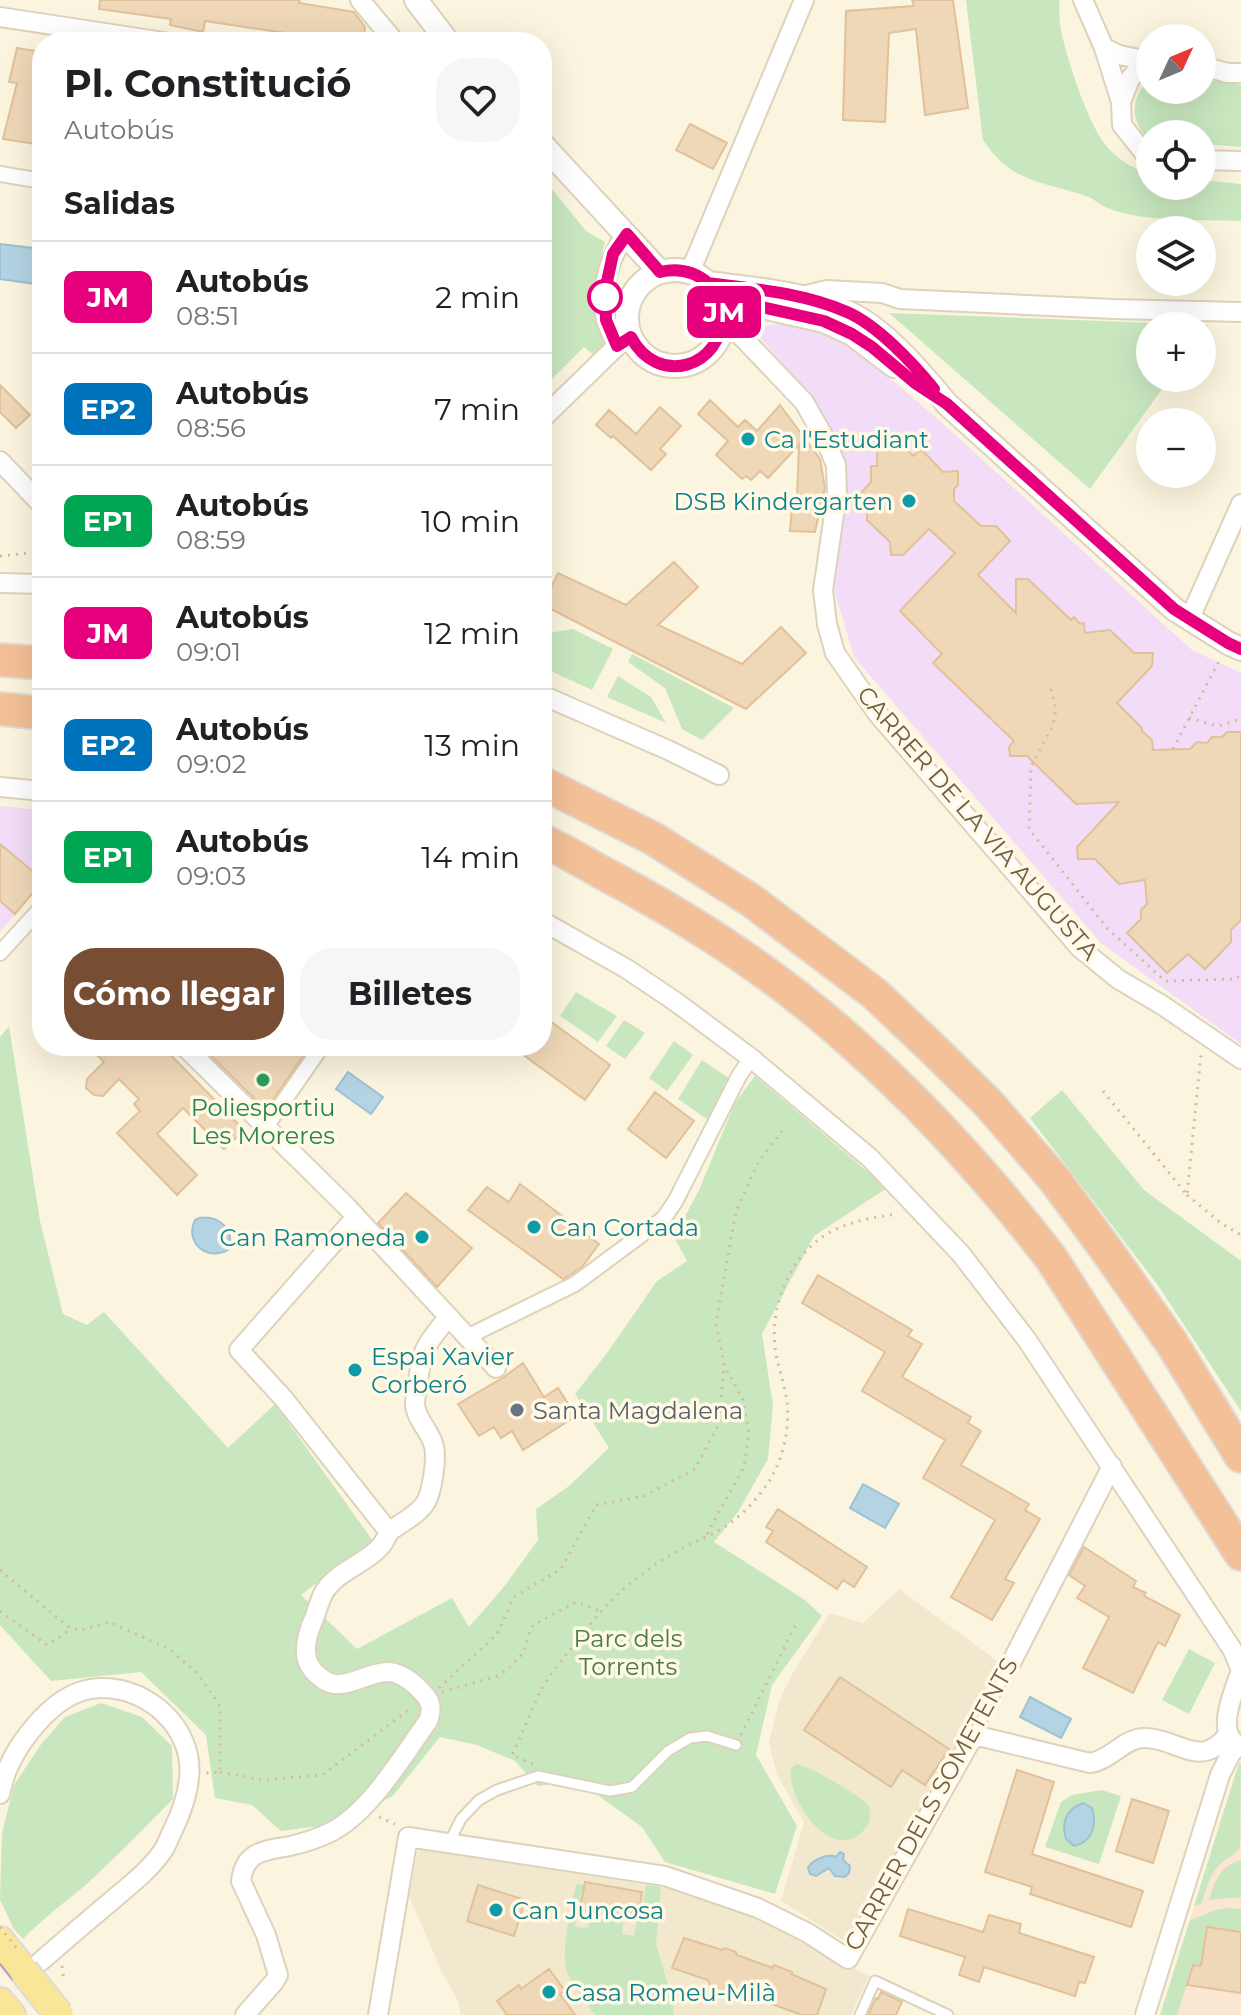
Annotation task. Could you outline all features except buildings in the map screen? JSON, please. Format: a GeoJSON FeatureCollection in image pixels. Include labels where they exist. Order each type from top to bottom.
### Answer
{"type":"FeatureCollection","features":[{"type":"Feature","properties":{"kind":"highway"},"geometry":{"type":"LineString","coordinates":[[0,660],[32,662]]}},
{"type":"Feature","properties":{"kind":"highway"},"geometry":{"type":"LineString","coordinates":[[0,709],[32,712]]}},
{"type":"Feature","properties":{"kind":"highway"},"geometry":{"type":"LineString","coordinates":[[552,788],[654,839],[752,901],[875,994],[932,1048],[988,1103],[1055,1180],[1171,1342],[1241,1456]]}},
{"type":"Feature","properties":{"kind":"highway"},"geometry":{"type":"LineString","coordinates":[[552,845],[680,915],[724,944],[847,1037],[901,1087],[1016,1212],[1051,1258],[1233,1541],[1241,1566]]}},
{"type":"Feature","properties":{"kind":"main road"},"geometry":{"type":"LineString","coordinates":[[0,1941],[59,2015]]}},
{"type":"Feature","properties":{"kind":"main road"},"geometry":{"type":"LineString","coordinates":[[0,2002],[11,2015]]}},
{"type":"Feature","properties":{"kind":"street"},"geometry":{"type":"LineString","coordinates":[[360,0],[387,32]]}},
{"type":"Feature","properties":{"kind":"street"},"geometry":{"type":"LineString","coordinates":[[416,0],[435,32]]}},
{"type":"Feature","properties":{"kind":"street"},"geometry":{"type":"LineString","coordinates":[[699,278],[804,0]]}},
{"type":"Feature","properties":{"kind":"street"},"geometry":{"type":"LineString","coordinates":[[1083,0],[1104,48],[1121,102],[1122,125],[1136,143]]}},
{"type":"Feature","properties":{"kind":"street"},"geometry":{"type":"LineString","coordinates":[[0,17],[98,32]]}},
{"type":"Feature","properties":{"kind":"street"},"geometry":{"type":"LineString","coordinates":[[1104,48],[1136,59]]}},
{"type":"Feature","properties":{"kind":"street"},"geometry":{"type":"LineString","coordinates":[[1216,70],[1241,73]]}},
{"type":"Feature","properties":{"kind":"street"},"geometry":{"type":"LineString","coordinates":[[1121,102],[1130,79],[1136,73]]}},
{"type":"Feature","properties":{"kind":"street"},"geometry":{"type":"LineString","coordinates":[[552,155],[660,272]]}},
{"type":"Feature","properties":{"kind":"street"},"geometry":{"type":"LineString","coordinates":[[1216,160],[1241,161]]}},
{"type":"Feature","properties":{"kind":"street"},"geometry":{"type":"LineString","coordinates":[[0,174],[32,179]]}},
{"type":"Feature","properties":{"kind":"street"},"geometry":{"type":"LineString","coordinates":[[627,234],[613,254],[605,291],[606,320],[624,342],[651,360],[673,366],[688,364],[702,358],[721,335],[723,316],[718,297],[699,278]]}},
{"type":"Feature","properties":{"kind":"street"},"geometry":{"type":"LineString","coordinates":[[552,410],[624,342],[631,298],[640,285],[660,272],[675,270],[699,278],[802,296],[849,312],[874,329],[922,374],[947,404],[1174,609],[1235,646]]}},
{"type":"Feature","properties":{"kind":"street"},"geometry":{"type":"LineString","coordinates":[[802,296],[827,290],[882,293],[900,299],[1241,312]]}},
{"type":"Feature","properties":{"kind":"street"},"geometry":{"type":"LineString","coordinates":[[874,329],[868,318],[873,309],[879,304],[900,299]]}},
{"type":"Feature","properties":{"kind":"street"},"geometry":{"type":"LineString","coordinates":[[723,316],[762,307],[824,321],[862,340],[915,383],[947,404]]}},
{"type":"Feature","properties":{"kind":"street","name":"CARRER DE LA VIA AUGUSTA"},"geometry":{"type":"LineString","coordinates":[[723,316],[804,402],[836,465],[837,494],[823,590],[827,624],[835,653],[877,713],[1080,948],[1118,979],[1241,1059]]}},
{"type":"Feature","properties":{"kind":"street"},"geometry":{"type":"LineString","coordinates":[[0,461],[32,495]]}},
{"type":"Feature","properties":{"kind":"street"},"geometry":{"type":"LineString","coordinates":[[1189,620],[1241,504]]}},
{"type":"Feature","properties":{"kind":"street"},"geometry":{"type":"LineString","coordinates":[[0,583],[32,584]]}},
{"type":"Feature","properties":{"kind":"street"},"geometry":{"type":"LineString","coordinates":[[552,699],[719,775]]}},
{"type":"Feature","properties":{"kind":"street"},"geometry":{"type":"LineString","coordinates":[[0,787],[32,790]]}},
{"type":"Feature","properties":{"kind":"street"},"geometry":{"type":"LineString","coordinates":[[0,953],[32,918]]}},
{"type":"Feature","properties":{"kind":"street"},"geometry":{"type":"LineString","coordinates":[[552,927],[627,969],[751,1058],[870,1158],[961,1254],[1027,1340],[1232,1649],[1241,1670],[1231,1701],[1235,1712],[1225,1726],[1235,1743]]}},
{"type":"Feature","properties":{"kind":"street"},"geometry":{"type":"LineString","coordinates":[[194,1056],[356,1217],[496,1368]]}},
{"type":"Feature","properties":{"kind":"street"},"geometry":{"type":"LineString","coordinates":[[265,1128],[315,1056]]}},
{"type":"Feature","properties":{"kind":"street"},"geometry":{"type":"LineString","coordinates":[[467,1337],[575,1284],[664,1218],[751,1058]]}},
{"type":"Feature","properties":{"kind":"street"},"geometry":{"type":"LineString","coordinates":[[356,1217],[239,1350],[284,1399],[389,1532]]}},
{"type":"Feature","properties":{"kind":"street"},"geometry":{"type":"LineString","coordinates":[[245,2015],[278,1975],[266,1935],[243,1890],[242,1873],[248,1861],[262,1851],[302,1843],[330,1832],[362,1810],[428,1721],[431,1712],[431,1704],[418,1687],[396,1674],[372,1674],[342,1684],[324,1681],[308,1663],[306,1652],[307,1640],[324,1592],[335,1580],[381,1547],[389,1532],[422,1508],[430,1492],[434,1444],[415,1407],[424,1352],[448,1317]]}},
{"type":"Feature","properties":{"kind":"street","name":"CARRER DELS SOMETENTS"},"geometry":{"type":"LineString","coordinates":[[1012,1661],[1112,1466]]}},
{"type":"Feature","properties":{"kind":"street"},"geometry":{"type":"LineString","coordinates":[[0,1794],[7,1770],[22,1742],[49,1710],[81,1691],[106,1687],[146,1699],[162,1710],[187,1749],[189,1782],[180,1815],[162,1853],[132,1884],[40,1962]]}},
{"type":"Feature","properties":{"kind":"street"},"geometry":{"type":"LineString","coordinates":[[974,1735],[1090,1763],[1106,1758],[1139,1738],[1204,1752],[1235,1743]]}},
{"type":"Feature","properties":{"kind":"street","name":"CARRER DELS SOMETENTS"},"geometry":{"type":"LineString","coordinates":[[408,1837],[665,1876],[758,1908],[808,1933],[848,1959],[974,1735]]}},
{"type":"Feature","properties":{"kind":"street"},"geometry":{"type":"LineString","coordinates":[[1145,2015],[1220,1775],[1235,1743]]}},
{"type":"Feature","properties":{"kind":"street"},"geometry":{"type":"LineString","coordinates":[[378,2015],[408,1837]]}},
{"type":"Feature","properties":{"kind":"lane","name":"CARRER DELS SOMETENTS"},"geometry":{"type":"LineString","coordinates":[[974,1735],[1012,1661]]}},
{"type":"Feature","properties":{"kind":"lane"},"geometry":{"type":"LineString","coordinates":[[449,1843],[461,1819],[479,1800],[497,1790],[538,1776],[610,1791],[632,1787],[668,1751],[690,1738],[707,1736],[736,1745]]}},
{"type":"Feature","properties":{"kind":"lane"},"geometry":{"type":"LineString","coordinates":[[860,2015],[875,1981],[948,2015]]}},
{"type":"Feature","properties":{"kind":"path"},"geometry":{"type":"LineString","coordinates":[[0,556],[32,553]]}},
{"type":"Feature","properties":{"kind":"path"},"geometry":{"type":"LineString","coordinates":[[1173,749],[1235,646]]}},
{"type":"Feature","properties":{"kind":"path"},"geometry":{"type":"LineString","coordinates":[[1051,689],[1056,709],[1053,725],[1031,766],[1029,829],[1107,928],[1165,981],[1236,979],[1241,974]]}},
{"type":"Feature","properties":{"kind":"path"},"geometry":{"type":"LineString","coordinates":[[1189,718],[1218,726],[1241,719]]}},
{"type":"Feature","properties":{"kind":"path"},"geometry":{"type":"LineString","coordinates":[[1187,1195],[1203,1033]]}},
{"type":"Feature","properties":{"kind":"path"},"geometry":{"type":"LineString","coordinates":[[1103,1091],[1187,1195],[1222,1224],[1241,1235]]}},
{"type":"Feature","properties":{"kind":"path"},"geometry":{"type":"LineString","coordinates":[[441,1686],[497,1634],[514,1597],[561,1569],[596,1505],[644,1496],[695,1469],[719,1423],[724,1365],[716,1323],[736,1211],[759,1161],[786,1126]]}},
{"type":"Feature","properties":{"kind":"path"},"geometry":{"type":"LineString","coordinates":[[538,1776],[534,1765],[512,1755],[540,1692],[561,1661],[616,1596],[678,1550],[725,1526],[747,1509],[772,1476],[779,1461],[788,1414],[775,1349],[775,1321],[782,1291],[795,1264],[816,1242],[832,1231],[867,1218],[902,1214]]}},
{"type":"Feature","properties":{"kind":"path"},"geometry":{"type":"LineString","coordinates":[[706,1536],[744,1467],[749,1434],[743,1400],[724,1365]]}},
{"type":"Feature","properties":{"kind":"path"},"geometry":{"type":"LineString","coordinates":[[0,1570],[71,1629],[82,1630],[109,1622],[169,1649],[198,1674],[220,1706],[220,1772]]}},
{"type":"Feature","properties":{"kind":"path"},"geometry":{"type":"LineString","coordinates":[[444,1692],[498,1676],[508,1669],[523,1653],[531,1628],[558,1611],[576,1602],[601,1611]]}},
{"type":"Feature","properties":{"kind":"path"},"geometry":{"type":"LineString","coordinates":[[0,1611],[47,1645],[71,1629]]}},
{"type":"Feature","properties":{"kind":"path"},"geometry":{"type":"LineString","coordinates":[[736,1745],[797,1622]]}},
{"type":"Feature","properties":{"kind":"path"},"geometry":{"type":"LineString","coordinates":[[201,1774],[220,1772],[263,1780],[322,1775],[413,1706]]}},
{"type":"Feature","properties":{"kind":"path"},"geometry":{"type":"LineString","coordinates":[[362,1810],[400,1826],[408,1837]]}},
{"type":"Feature","properties":{"kind":"shaded area"},"geometry":{"type":"Polygon","coordinates":[[[783,324],[829,336],[870,361],[1192,650],[1241,673],[1241,1044],[1102,944],[854,657],[834,589],[845,463],[808,393],[751,327],[783,324]]]}},
{"type":"Feature","properties":{"kind":"shaded area"},"geometry":{"type":"Polygon","coordinates":[[[0,806],[32,809],[32,894],[0,932],[0,806]]]}},
{"type":"Feature","properties":{"kind":"shaded area"},"geometry":{"type":"Polygon","coordinates":[[[899,1589],[1000,1663],[958,1747],[844,1941],[781,1901],[804,1822],[777,1775],[769,1743],[779,1701],[830,1613],[863,1623],[899,1589]]]}},
{"type":"Feature","properties":{"kind":"shaded area"},"geometry":{"type":"Polygon","coordinates":[[[1239,1763],[1241,2015],[1160,2015],[1239,1763]]]}},
{"type":"Feature","properties":{"kind":"shaded area"},"geometry":{"type":"Polygon","coordinates":[[[422,1849],[690,1892],[757,1917],[848,1971],[852,1967],[869,1976],[851,2015],[461,2015],[457,1999],[409,1896],[417,1852],[422,1849]]]}},
{"type":"Feature","properties":{"kind":"green space"},"geometry":{"type":"Polygon","coordinates":[[[966,0],[1059,0],[1060,25],[1085,107],[1108,148],[1136,169],[1136,200],[1216,200],[1216,181],[1241,184],[1241,221],[1216,220],[1216,216],[1143,216],[1118,212],[1089,197],[1018,174],[994,155],[983,140],[966,0]]]}},
{"type":"Feature","properties":{"kind":"green space"},"geometry":{"type":"Polygon","coordinates":[[[1216,80],[1241,85],[1241,147],[1216,145],[1216,120],[1136,120],[1135,108],[1136,100],[1136,104],[1216,104],[1216,80]]]}},
{"type":"Feature","properties":{"kind":"green space"},"geometry":{"type":"Polygon","coordinates":[[[552,189],[586,231],[605,242],[591,298],[608,345],[596,357],[584,347],[552,379],[552,189]]]}},
{"type":"Feature","properties":{"kind":"green space"},"geometry":{"type":"Polygon","coordinates":[[[889,313],[1136,322],[1136,392],[1160,392],[1148,408],[1136,408],[1136,425],[1090,489],[889,313]]]}},
{"type":"Feature","properties":{"kind":"green space"},"geometry":{"type":"Polygon","coordinates":[[[573,629],[613,649],[592,690],[552,672],[552,632],[573,629]]]}},
{"type":"Feature","properties":{"kind":"green space"},"geometry":{"type":"Polygon","coordinates":[[[632,654],[734,708],[702,740],[682,729],[665,688],[628,662],[632,654]]]}},
{"type":"Feature","properties":{"kind":"green space"},"geometry":{"type":"Polygon","coordinates":[[[618,676],[651,697],[666,723],[607,697],[618,676]]]}},
{"type":"Feature","properties":{"kind":"green space"},"geometry":{"type":"Polygon","coordinates":[[[576,992],[617,1016],[598,1042],[560,1016],[576,992]]]}},
{"type":"Feature","properties":{"kind":"green space"},"geometry":{"type":"Polygon","coordinates":[[[624,1020],[645,1033],[625,1059],[606,1046],[624,1020]]]}},
{"type":"Feature","properties":{"kind":"green space","name":"Parc dels Torrents"},"geometry":{"type":"Polygon","coordinates":[[[9,1026],[40,1221],[63,1314],[87,1325],[104,1312],[228,1448],[275,1404],[373,1541],[301,1595],[357,1649],[452,1598],[469,1627],[503,1588],[538,1540],[536,1509],[569,1486],[609,1448],[575,1394],[657,1281],[687,1261],[674,1237],[699,1190],[735,1103],[755,1076],[887,1188],[814,1236],[762,1334],[773,1405],[768,1459],[738,1512],[714,1542],[805,1600],[822,1616],[772,1685],[756,1755],[797,1826],[775,1894],[665,1862],[642,1827],[578,1781],[538,1786],[515,1761],[477,1745],[440,1737],[392,1797],[319,1826],[281,1831],[252,1805],[215,1798],[206,1735],[141,1672],[51,1681],[0,1625],[0,1037],[9,1026]]]}},
{"type":"Feature","properties":{"kind":"green space"},"geometry":{"type":"Polygon","coordinates":[[[674,1041],[693,1055],[667,1091],[649,1078],[674,1041]]]}},
{"type":"Feature","properties":{"kind":"green space"},"geometry":{"type":"Polygon","coordinates":[[[702,1060],[733,1081],[711,1122],[678,1099],[702,1060]]]}},
{"type":"Feature","properties":{"kind":"green space"},"geometry":{"type":"Polygon","coordinates":[[[1062,1090],[1144,1190],[1241,1261],[1241,1411],[1157,1284],[1030,1118],[1062,1090]]]}},
{"type":"Feature","properties":{"kind":"green space"},"geometry":{"type":"Polygon","coordinates":[[[1189,1649],[1215,1663],[1189,1714],[1162,1700],[1189,1649]]]}},
{"type":"Feature","properties":{"kind":"green space"},"geometry":{"type":"Polygon","coordinates":[[[101,1703],[142,1717],[172,1746],[173,1799],[89,1882],[23,1939],[14,1929],[0,1900],[2,1833],[14,1785],[42,1743],[65,1717],[101,1703]]]}},
{"type":"Feature","properties":{"kind":"green space"},"geometry":{"type":"Polygon","coordinates":[[[1239,1763],[1240,1848],[1216,1869],[1202,1903],[1194,1906],[1239,1763]]]}},
{"type":"Feature","properties":{"kind":"green space"},"geometry":{"type":"Polygon","coordinates":[[[797,1764],[835,1782],[869,1806],[870,1819],[864,1830],[851,1839],[837,1839],[812,1822],[802,1808],[791,1779],[792,1767],[797,1764]]]}},
{"type":"Feature","properties":{"kind":"green space"},"geometry":{"type":"Polygon","coordinates":[[[1102,1790],[1121,1796],[1099,1864],[1045,1847],[1061,1802],[1072,1795],[1102,1790]]]}},
{"type":"Feature","properties":{"kind":"green space"},"geometry":{"type":"Polygon","coordinates":[[[1241,1860],[1241,1897],[1209,1900],[1223,1870],[1241,1860]]]}},
{"type":"Feature","properties":{"kind":"green space"},"geometry":{"type":"Polygon","coordinates":[[[576,1884],[584,1885],[581,1903],[574,1912],[577,1913],[575,1927],[588,1928],[590,1917],[623,1922],[622,1934],[634,1936],[637,1921],[640,1921],[646,1885],[661,1887],[656,1944],[674,2015],[595,2015],[573,1983],[565,1963],[567,1929],[576,1884]]]}},
{"type":"Feature","properties":{"kind":"green space"},"geometry":{"type":"Polygon","coordinates":[[[1228,1908],[1241,1909],[1241,1932],[1207,1928],[1201,1966],[1193,1966],[1177,2015],[1160,2015],[1190,1920],[1228,1908]]]}},
{"type":"Feature","properties":{"kind":"water"},"geometry":{"type":"Polygon","coordinates":[[[0,244],[32,248],[32,284],[0,279],[0,244]]]}},
{"type":"Feature","properties":{"kind":"water"},"geometry":{"type":"Polygon","coordinates":[[[348,1072],[383,1097],[371,1114],[336,1089],[348,1072]]]}},
{"type":"Feature","properties":{"kind":"water"},"geometry":{"type":"Polygon","coordinates":[[[199,1218],[213,1219],[224,1225],[230,1236],[228,1250],[212,1253],[200,1248],[195,1242],[192,1228],[199,1218]]]}},
{"type":"Feature","properties":{"kind":"water"},"geometry":{"type":"Polygon","coordinates":[[[863,1484],[899,1504],[885,1528],[850,1508],[863,1484]]]}},
{"type":"Feature","properties":{"kind":"water"},"geometry":{"type":"Polygon","coordinates":[[[1030,1697],[1071,1719],[1061,1738],[1020,1717],[1030,1697]]]}},
{"type":"Feature","properties":{"kind":"water"},"geometry":{"type":"Polygon","coordinates":[[[1083,1803],[1092,1808],[1094,1826],[1086,1841],[1074,1846],[1066,1839],[1065,1822],[1072,1809],[1083,1803]]]}},
{"type":"Feature","properties":{"kind":"water"},"geometry":{"type":"Polygon","coordinates":[[[840,1852],[850,1866],[845,1877],[835,1876],[829,1868],[816,1876],[810,1874],[808,1868],[813,1862],[836,1857],[840,1852]]]}},
{"type":"Feature","properties":{"kind":"tram line"},"geometry":{"type":"LineString","coordinates":[[0,1964],[41,2015]]}},
{"type":"Feature","properties":{"kind":"bus line","name":"JM"},"geometry":{"type":"LineString","coordinates":[[934,389],[874,329],[849,312],[802,296],[708,283],[695,274],[683,271],[660,272],[627,234],[613,254],[604,311],[617,346],[631,337],[639,350],[651,360],[673,366],[688,364],[702,358],[713,348],[721,335],[723,312],[762,307],[824,321],[852,334],[947,404],[1174,609],[1241,649]]}},
{"type":"Feature","properties":{"kind":"place","name":"Ca l'Estudiant"},"geometry":{"type":"Point","coordinates":[748,439]}},
{"type":"Feature","properties":{"kind":"place","name":"DSB Kindergarten"},"geometry":{"type":"Point","coordinates":[909,501]}},
{"type":"Feature","properties":{"kind":"place","name":"Poliesportiu Les Moreres"},"geometry":{"type":"Point","coordinates":[263,1080]}},
{"type":"Feature","properties":{"kind":"place","name":"Can Cortada"},"geometry":{"type":"Point","coordinates":[534,1227]}},
{"type":"Feature","properties":{"kind":"place","name":"Can Ramoneda"},"geometry":{"type":"Point","coordinates":[422,1237]}},
{"type":"Feature","properties":{"kind":"place","name":"Espai Xavier Corberó"},"geometry":{"type":"Point","coordinates":[355,1370]}},
{"type":"Feature","properties":{"kind":"place","name":"Santa Magdalena"},"geometry":{"type":"Point","coordinates":[517,1410]}},
{"type":"Feature","properties":{"kind":"place","name":"Can Juncosa"},"geometry":{"type":"Point","coordinates":[496,1910]}},
{"type":"Feature","properties":{"kind":"place","name":"Casa Romeu-Milà"},"geometry":{"type":"Point","coordinates":[549,1992]}}]}
